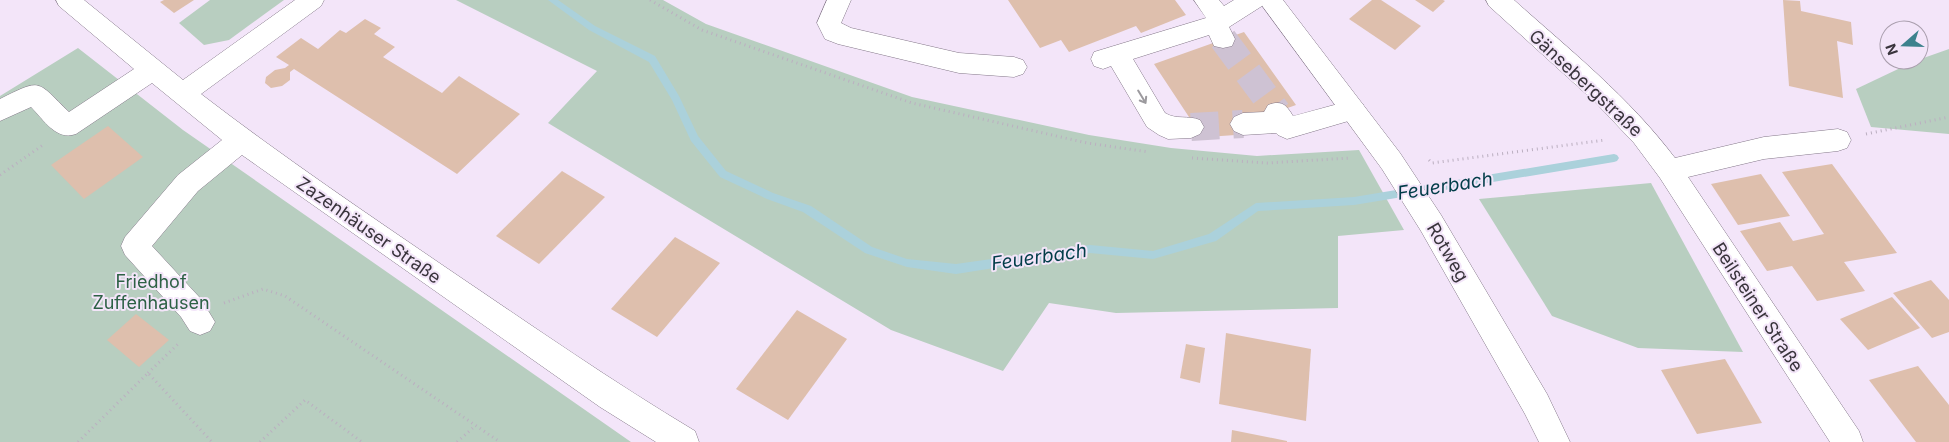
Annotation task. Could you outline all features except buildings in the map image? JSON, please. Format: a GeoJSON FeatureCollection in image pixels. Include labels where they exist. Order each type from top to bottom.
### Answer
{"type":"FeatureCollection","features":[{"type":"Feature","properties":{"kind":"street","name":"Zazenhäuser Straße"},"geometry":{"type":"LineString","coordinates":[[68,0],[152,70],[241,140],[611,397],[684,442]]}},
{"type":"Feature","properties":{"kind":"street"},"geometry":{"type":"LineString","coordinates":[[182,94],[312,0]]}},
{"type":"Feature","properties":{"kind":"street"},"geometry":{"type":"LineString","coordinates":[[839,0],[829,23],[834,32],[847,37],[959,63],[1014,67]]}},
{"type":"Feature","properties":{"kind":"street"},"geometry":{"type":"LineString","coordinates":[[1206,0],[1220,28]]}},
{"type":"Feature","properties":{"kind":"street"},"geometry":{"type":"LineString","coordinates":[[1191,128],[1168,128],[1156,120],[1110,57],[1220,28],[1253,0]]}},
{"type":"Feature","properties":{"kind":"street","name":"Rotweg"},"geometry":{"type":"LineString","coordinates":[[1270,0],[1388,155],[1431,223],[1536,404],[1555,442]]}},
{"type":"Feature","properties":{"kind":"street","name":"Gänsebergstraße"},"geometry":{"type":"LineString","coordinates":[[1498,0],[1605,96],[1642,135],[1669,170]]}},
{"type":"Feature","properties":{"kind":"street"},"geometry":{"type":"LineString","coordinates":[[6,99],[34,94],[68,127],[152,70]]}},
{"type":"Feature","properties":{"kind":"street"},"geometry":{"type":"LineString","coordinates":[[1243,124],[1280,117],[1287,128],[1353,110]]}},
{"type":"Feature","properties":{"kind":"street"},"geometry":{"type":"LineString","coordinates":[[200,322],[191,308],[135,246],[188,183],[241,140]]}},
{"type":"Feature","properties":{"kind":"street"},"geometry":{"type":"LineString","coordinates":[[1669,170],[1764,148],[1838,140]]}},
{"type":"Feature","properties":{"kind":"street","name":"Beilsteiner Straße"},"geometry":{"type":"LineString","coordinates":[[1669,170],[1848,442]]}},
{"type":"Feature","properties":{"kind":"path"},"geometry":{"type":"LineString","coordinates":[[650,0],[702,30],[912,103],[1087,143],[1151,153]]}},
{"type":"Feature","properties":{"kind":"path"},"geometry":{"type":"LineString","coordinates":[[1838,140],[1949,117]]}},
{"type":"Feature","properties":{"kind":"path"},"geometry":{"type":"LineString","coordinates":[[0,175],[68,127]]}},
{"type":"Feature","properties":{"kind":"path"},"geometry":{"type":"LineString","coordinates":[[1426,156],[1432,163],[1642,135]]}},
{"type":"Feature","properties":{"kind":"path"},"geometry":{"type":"LineString","coordinates":[[1189,157],[1267,164],[1388,155]]}},
{"type":"Feature","properties":{"kind":"path"},"geometry":{"type":"LineString","coordinates":[[78,442],[200,322],[228,300],[263,289],[285,296],[500,442]]}},
{"type":"Feature","properties":{"kind":"path"},"geometry":{"type":"LineString","coordinates":[[148,373],[212,442]]}},
{"type":"Feature","properties":{"kind":"path"},"geometry":{"type":"LineString","coordinates":[[260,442],[305,400],[362,442]]}},
{"type":"Feature","properties":{"kind":"path"},"geometry":{"type":"LineString","coordinates":[[457,442],[475,425]]}},
{"type":"Feature","properties":{"kind":"green space"},"geometry":{"type":"Polygon","coordinates":[[[210,0],[284,0],[229,40],[204,45],[179,23],[210,0]]]}},
{"type":"Feature","properties":{"kind":"green space"},"geometry":{"type":"Polygon","coordinates":[[[456,0],[663,0],[706,24],[912,97],[1089,135],[1171,148],[1257,156],[1359,150],[1404,230],[1338,236],[1338,308],[1116,313],[1049,303],[1003,371],[891,330],[548,123],[597,71],[456,0]]]}},
{"type":"Feature","properties":{"kind":"green space","name":"Friedhof Zuffenhausen"},"geometry":{"type":"Polygon","coordinates":[[[78,48],[183,130],[631,442],[0,442],[0,96],[78,48]]]}},
{"type":"Feature","properties":{"kind":"green space"},"geometry":{"type":"Polygon","coordinates":[[[1949,49],[1949,134],[1871,127],[1856,89],[1896,70],[1929,70],[1929,56],[1949,49]]]}},
{"type":"Feature","properties":{"kind":"green space"},"geometry":{"type":"Polygon","coordinates":[[[1651,183],[1743,352],[1638,348],[1552,316],[1479,199],[1651,183]]]}},
{"type":"Feature","properties":{"kind":"waterway","name":"Feuerbach"},"geometry":{"type":"LineString","coordinates":[[552,0],[592,28],[652,59],[676,99],[694,138],[723,174],[770,196],[807,209],[869,250],[907,263],[956,269],[1090,249],[1153,255],[1212,238],[1256,207],[1354,201],[1614,158]]}},
{"type":"Feature","properties":{"kind":"tunnel"},"geometry":{"type":"LineString","coordinates":[[1223,39],[1277,112]]}},
{"type":"Feature","properties":{"kind":"tunnel"},"geometry":{"type":"LineString","coordinates":[[1191,127],[1243,124]]}}]}
